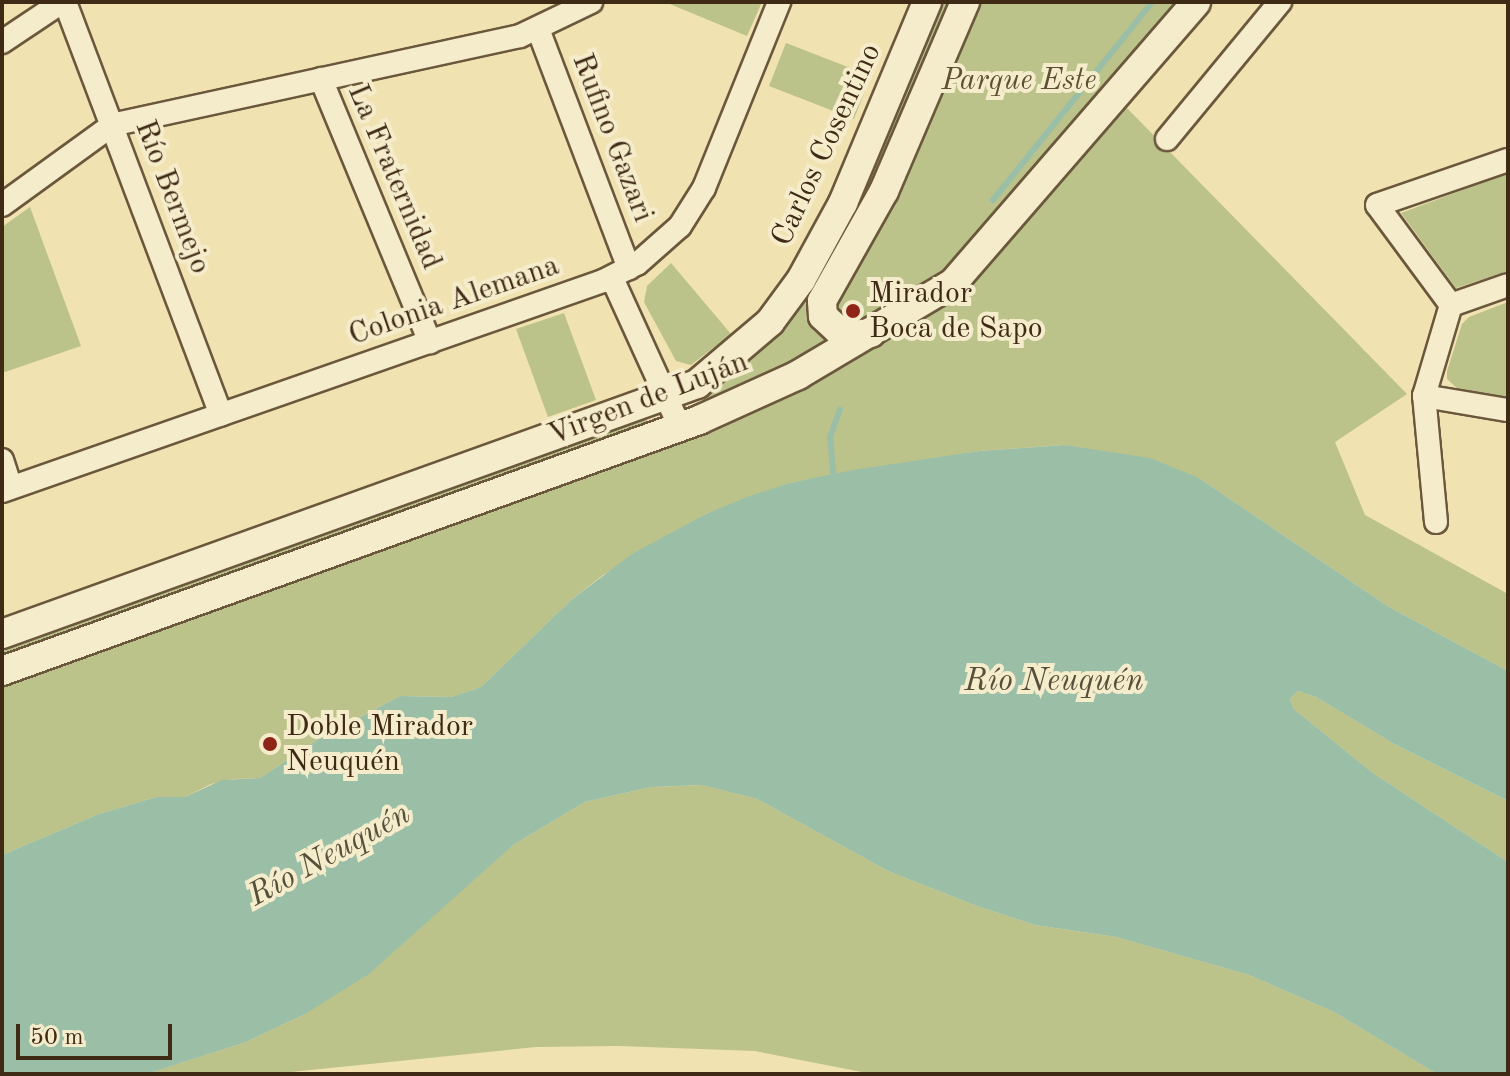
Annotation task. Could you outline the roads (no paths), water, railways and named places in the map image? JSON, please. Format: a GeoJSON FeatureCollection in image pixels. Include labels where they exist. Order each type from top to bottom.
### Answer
{"type":"FeatureCollection","features":[{"type":"Feature","properties":{"kind":"street"},"geometry":{"type":"LineString","coordinates":[[2,42],[63,2]]}},
{"type":"Feature","properties":{"kind":"street","name":"Río Bermejo"},"geometry":{"type":"LineString","coordinates":[[63,2],[221,414]]}},
{"type":"Feature","properties":{"kind":"street"},"geometry":{"type":"LineString","coordinates":[[2,205],[113,126],[510,39],[538,29],[591,2]]}},
{"type":"Feature","properties":{"kind":"street","name":"Colonia Alemana"},"geometry":{"type":"LineString","coordinates":[[6,489],[621,273],[674,232],[704,188],[779,2]]}},
{"type":"Feature","properties":{"kind":"street"},"geometry":{"type":"LineString","coordinates":[[874,332],[855,335],[839,331],[823,316],[822,301],[884,191],[965,2]]}},
{"type":"Feature","properties":{"kind":"street","name":"Virgen de Luján"},"geometry":{"type":"LineString","coordinates":[[2,671],[680,427],[771,388],[874,332],[953,283],[1196,2]]}},
{"type":"Feature","properties":{"kind":"street"},"geometry":{"type":"LineString","coordinates":[[1167,139],[1280,2]]}},
{"type":"Feature","properties":{"kind":"street","name":"Carlos Cosentino"},"geometry":{"type":"LineString","coordinates":[[667,398],[697,384],[735,354],[770,322],[796,287],[843,203],[924,3]]}},
{"type":"Feature","properties":{"kind":"street","name":"Rufino Gazari"},"geometry":{"type":"LineString","coordinates":[[538,29],[621,273],[680,427]]}},
{"type":"Feature","properties":{"kind":"street","name":"La Fraternidad"},"geometry":{"type":"LineString","coordinates":[[321,79],[430,342]]}},
{"type":"Feature","properties":{"kind":"street"},"geometry":{"type":"LineString","coordinates":[[1451,305],[1377,205],[1508,160]]}},
{"type":"Feature","properties":{"kind":"street"},"geometry":{"type":"LineString","coordinates":[[1451,305],[1508,285]]}},
{"type":"Feature","properties":{"kind":"street"},"geometry":{"type":"LineString","coordinates":[[1436,522],[1424,396],[1451,305]]}},
{"type":"Feature","properties":{"kind":"street"},"geometry":{"type":"LineString","coordinates":[[1424,396],[1508,410]]}},
{"type":"Feature","properties":{"kind":"street","name":"Virgen de Luján"},"geometry":{"type":"LineString","coordinates":[[2,634],[667,398]]}},
{"type":"Feature","properties":{"kind":"street"},"geometry":{"type":"LineString","coordinates":[[2,460],[6,489]]}},
{"type":"Feature","properties":{"kind":"water","name":"Río Neuquén"},"geometry":{"type":"Polygon","coordinates":[[[1064,445],[1150,458],[1199,478],[1389,607],[1508,671],[1508,801],[1394,744],[1316,697],[1298,691],[1290,699],[1294,709],[1373,773],[1508,862],[1508,1074],[1437,1074],[1334,1012],[1249,975],[1116,937],[1035,925],[974,905],[888,871],[757,799],[702,785],[651,787],[585,802],[513,845],[369,974],[305,1014],[246,1042],[147,1074],[2,1074],[2,855],[99,814],[156,797],[185,797],[222,780],[260,778],[317,740],[400,696],[451,697],[481,687],[571,600],[632,554],[706,514],[747,497],[790,483],[853,470],[979,451],[1064,445]]]}},
{"type":"Feature","properties":{"kind":"waterway"},"geometry":{"type":"LineString","coordinates":[[993,200],[1152,2]]}},
{"type":"Feature","properties":{"kind":"waterway"},"geometry":{"type":"LineString","coordinates":[[834,480],[830,437],[840,410]]}},
{"type":"Feature","properties":{"kind":"place","name":"Mirador Boca de Sapo"},"geometry":{"type":"Point","coordinates":[853,311]}},
{"type":"Feature","properties":{"kind":"place","name":"Doble Mirador Neuquén"},"geometry":{"type":"Point","coordinates":[270,744]}},
{"type":"Feature","properties":{"kind":"park label","name":"Parque Este"},"geometry":{"type":"Point","coordinates":[1019,81]}}]}
